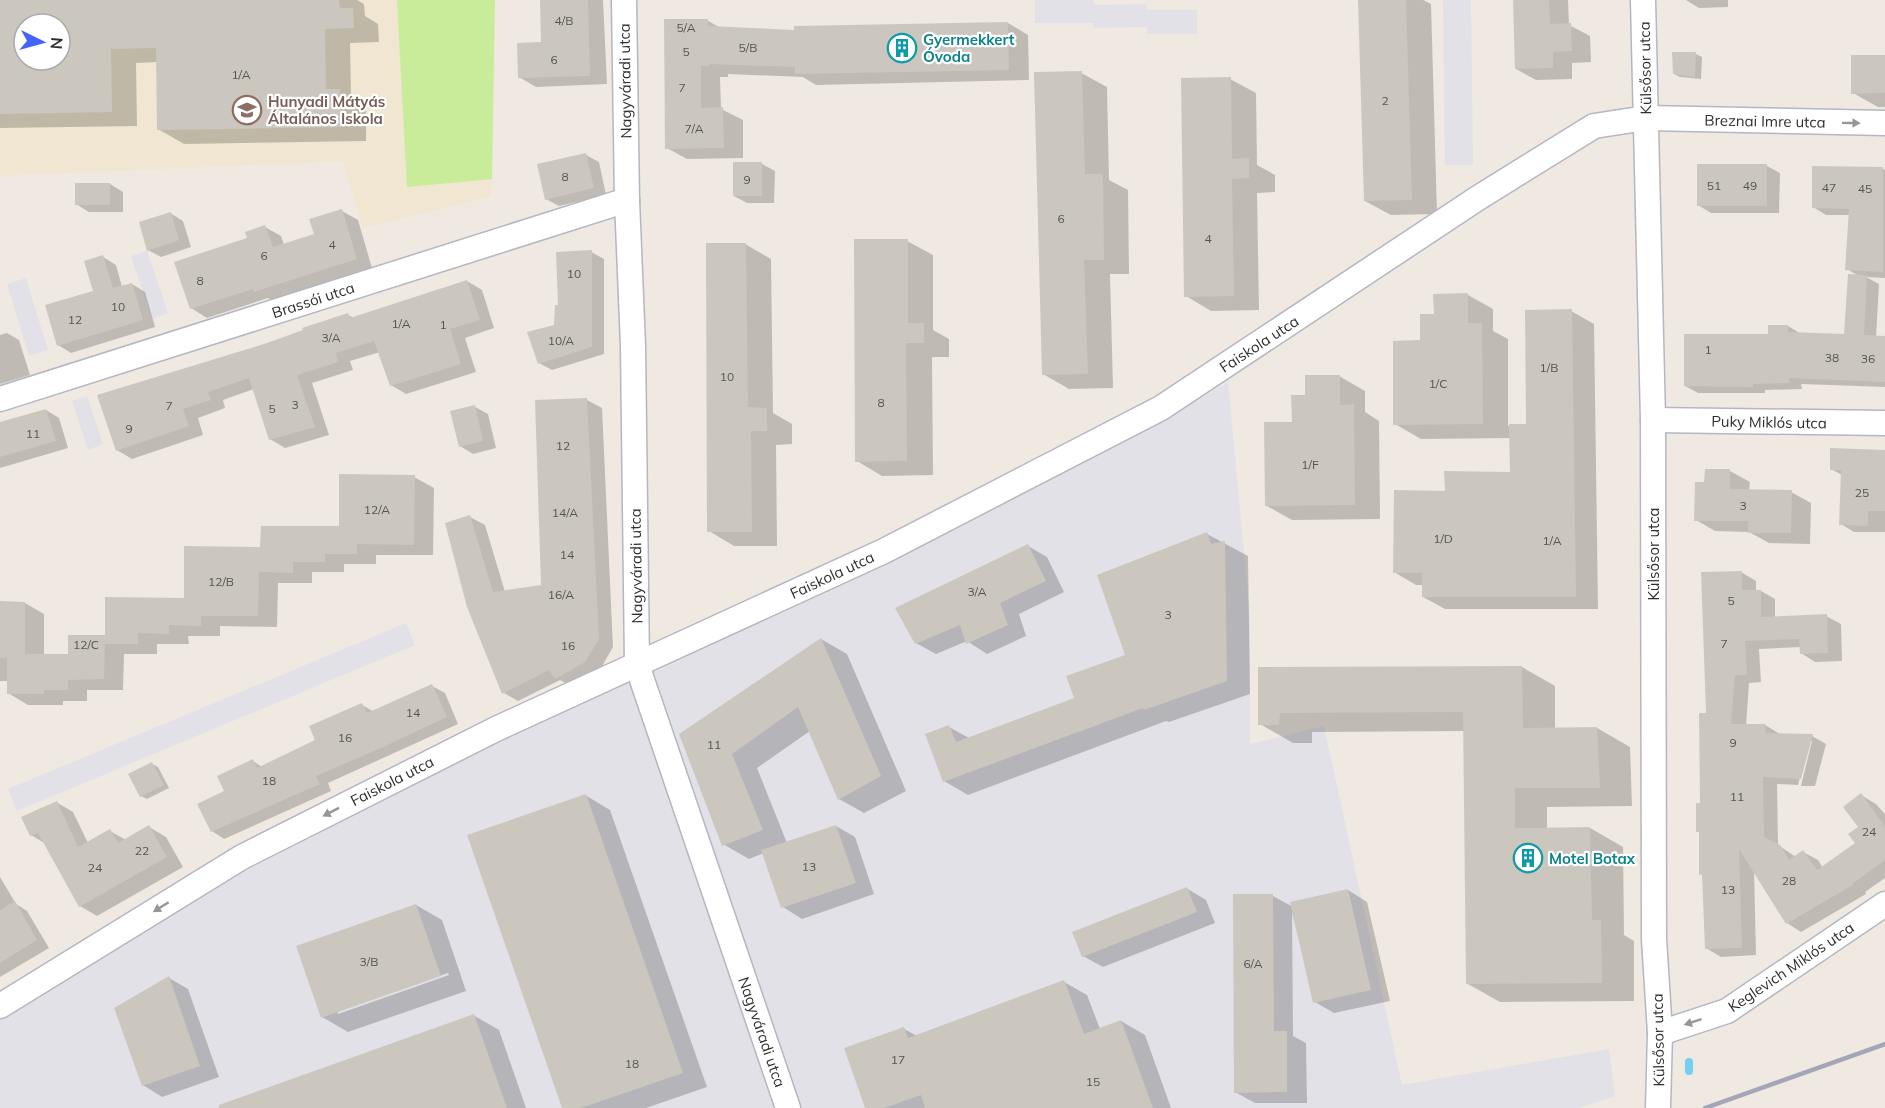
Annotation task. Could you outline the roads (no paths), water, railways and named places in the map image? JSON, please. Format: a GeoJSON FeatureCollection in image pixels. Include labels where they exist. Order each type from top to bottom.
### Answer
{"type":"FeatureCollection","features":[{"type":"Feature","properties":{"kind":"street","name":"Nagyváradi utca"},"geometry":{"type":"LineString","coordinates":[[624,0],[627,200],[633,346],[637,666],[788,1108]]}},
{"type":"Feature","properties":{"kind":"street","name":"Külsősor utca"},"geometry":{"type":"LineString","coordinates":[[1643,0],[1653,420],[1654,939],[1660,1033],[1658,1108]]}},
{"type":"Feature","properties":{"kind":"street","name":"Breznai Imre utca"},"geometry":{"type":"LineString","coordinates":[[1646,118],[1885,123]]}},
{"type":"Feature","properties":{"kind":"street","name":"Faiskola utca"},"geometry":{"type":"LineString","coordinates":[[0,1006],[242,857],[496,729],[884,551],[1161,408],[1478,198],[1594,126],[1646,118]]}},
{"type":"Feature","properties":{"kind":"street","name":"Brassói utca"},"geometry":{"type":"LineString","coordinates":[[0,399],[627,200]]}},
{"type":"Feature","properties":{"kind":"street","name":"Puky Miklós utca"},"geometry":{"type":"LineString","coordinates":[[1653,420],[1885,423]]}},
{"type":"Feature","properties":{"kind":"street","name":"Keglevich Miklós utca"},"geometry":{"type":"LineString","coordinates":[[1660,1033],[1727,1011],[1885,904]]}},
{"type":"Feature","properties":{"kind":"waterway"},"geometry":{"type":"LineString","coordinates":[[1689,1062],[1689,1071]]}},
{"type":"Feature","properties":{"kind":"railway"},"geometry":{"type":"LineString","coordinates":[[1705,1108],[1885,1044]]}},
{"type":"Feature","properties":{"kind":"place","name":"Gyermekkert Óvoda"},"geometry":{"type":"Point","coordinates":[902,48]}},
{"type":"Feature","properties":{"kind":"place","name":"Hunyadi Mátyás Általános Iskola"},"geometry":{"type":"Point","coordinates":[247,110]}},
{"type":"Feature","properties":{"kind":"place","name":"Motel Botax"},"geometry":{"type":"Point","coordinates":[1528,858]}}]}
